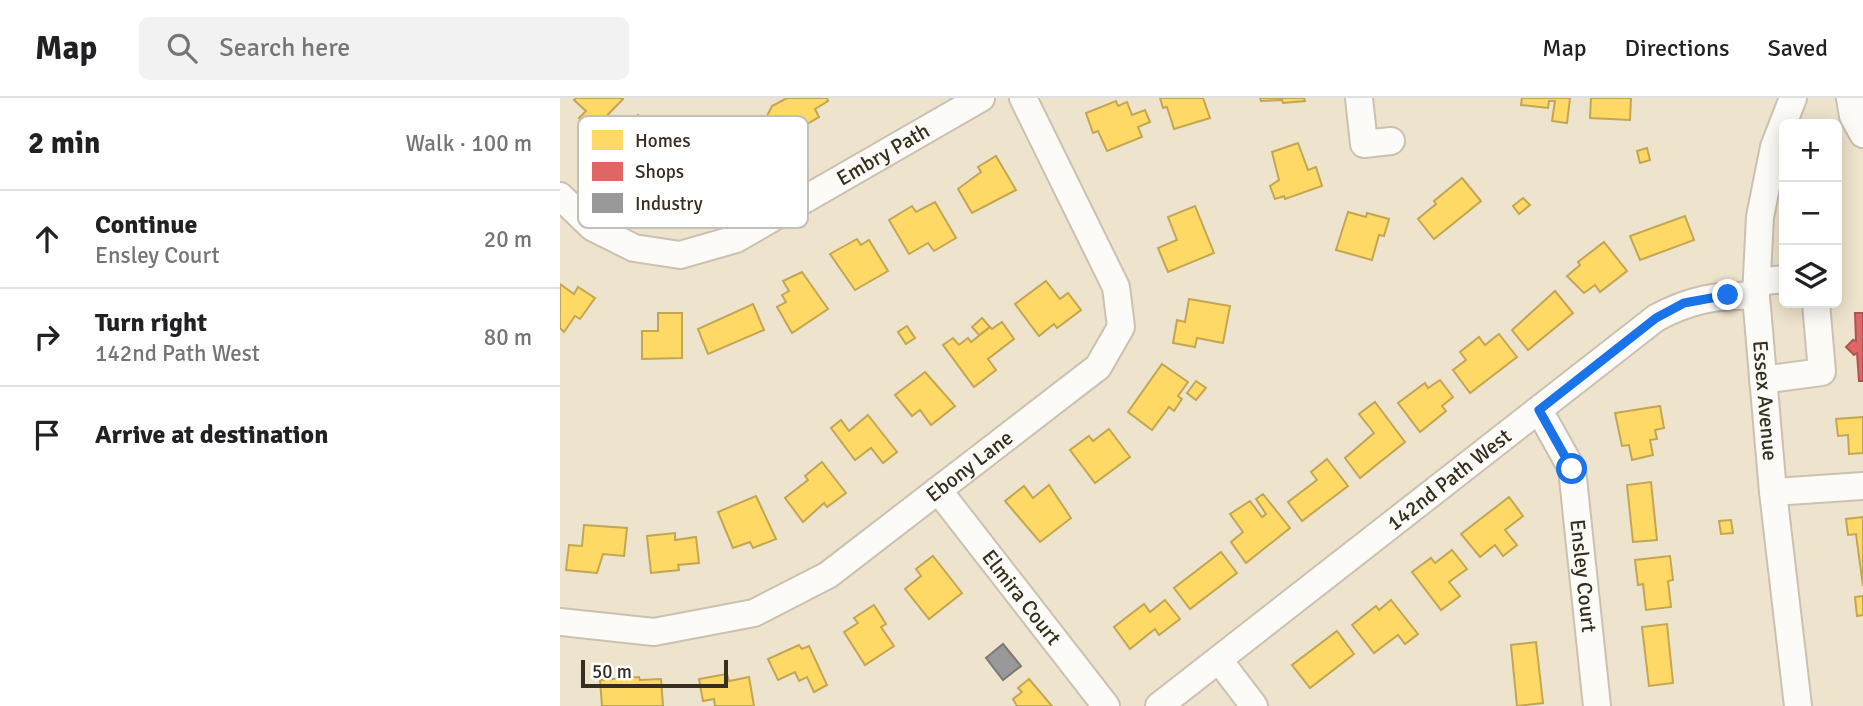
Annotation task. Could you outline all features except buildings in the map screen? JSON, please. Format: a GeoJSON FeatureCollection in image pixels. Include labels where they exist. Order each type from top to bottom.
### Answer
{"type":"FeatureCollection","features":[{"type":"Feature","properties":{"kind":"street","name":"Embry Path"},"geometry":{"type":"LineString","coordinates":[[808,198],[981,98]]}},
{"type":"Feature","properties":{"kind":"street","name":"Ebony Lane"},"geometry":{"type":"LineString","coordinates":[[560,622],[654,632],[754,613],[828,575],[1098,367],[1121,327],[1116,287],[1023,98]]}},
{"type":"Feature","properties":{"kind":"street"},"geometry":{"type":"LineString","coordinates":[[1359,98],[1364,144],[1391,141]]}},
{"type":"Feature","properties":{"kind":"street","name":"Essex Avenue"},"geometry":{"type":"LineString","coordinates":[[1793,98],[1774,147],[1767,180],[1760,217],[1756,289],[1773,492],[1798,706]]}},
{"type":"Feature","properties":{"kind":"street"},"geometry":{"type":"LineString","coordinates":[[1829,98],[1851,98],[1853,116],[1863,134]]}},
{"type":"Feature","properties":{"kind":"street","name":"Embry Path"},"geometry":{"type":"LineString","coordinates":[[560,196],[578,213]]}},
{"type":"Feature","properties":{"kind":"street","name":"Embry Path"},"geometry":{"type":"LineString","coordinates":[[596,228],[634,248],[680,255],[736,239],[755,228]]}},
{"type":"Feature","properties":{"kind":"street","name":"142nd Path West"},"geometry":{"type":"LineString","coordinates":[[1159,706],[1656,318],[1684,303],[1756,289],[1779,281]]}},
{"type":"Feature","properties":{"kind":"street"},"geometry":{"type":"LineString","coordinates":[[1763,380],[1822,373],[1816,308]]}},
{"type":"Feature","properties":{"kind":"street","name":"Ensley Court"},"geometry":{"type":"LineString","coordinates":[[1539,410],[1572,469],[1597,706]]}},
{"type":"Feature","properties":{"kind":"street"},"geometry":{"type":"LineString","coordinates":[[1773,492],[1863,486]]}},
{"type":"Feature","properties":{"kind":"street","name":"Elmira Court"},"geometry":{"type":"LineString","coordinates":[[939,490],[1106,706]]}},
{"type":"Feature","properties":{"kind":"street"},"geometry":{"type":"LineString","coordinates":[[1219,660],[1254,706]]}},
{"type":"Feature","properties":{"kind":"route"},"geometry":{"type":"LineString","coordinates":[[1572,469],[1539,410],[1656,318],[1684,303],[1728,295]]}}]}
